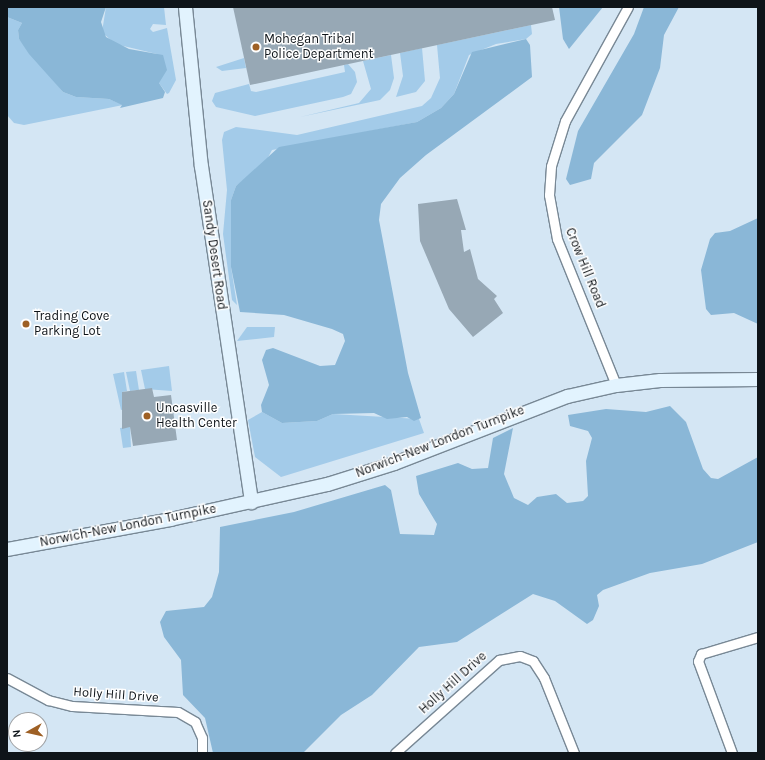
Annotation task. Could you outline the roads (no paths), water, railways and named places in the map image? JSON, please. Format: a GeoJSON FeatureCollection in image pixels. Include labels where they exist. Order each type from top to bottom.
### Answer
{"type":"FeatureCollection","features":[{"type":"Feature","properties":{"kind":"main road","name":"Sandy Desert Road"},"geometry":{"type":"LineString","coordinates":[[185,7],[201,166],[251,502]]}},
{"type":"Feature","properties":{"kind":"main road","name":"Norwich-New London Turnpike"},"geometry":{"type":"LineString","coordinates":[[7,549],[251,502],[327,484],[394,463],[524,410],[616,385],[758,379]]}},
{"type":"Feature","properties":{"kind":"street","name":"Crow Hill Road"},"geometry":{"type":"LineString","coordinates":[[616,385],[557,239],[550,188],[550,166],[565,121],[628,7]]}},
{"type":"Feature","properties":{"kind":"street"},"geometry":{"type":"LineString","coordinates":[[732,753],[698,661],[701,654],[758,637]]}},
{"type":"Feature","properties":{"kind":"street","name":"Holly Hill Drive"},"geometry":{"type":"LineString","coordinates":[[395,753],[499,660],[520,656],[533,661],[544,678],[574,753]]}},
{"type":"Feature","properties":{"kind":"street","name":"Holly Hill Drive"},"geometry":{"type":"LineString","coordinates":[[7,678],[48,700],[72,706],[178,712],[195,722],[202,738],[202,753]]}},
{"type":"Feature","properties":{"kind":"place","name":"Mohegan Tribal Police Department"},"geometry":{"type":"Point","coordinates":[256,47]}},
{"type":"Feature","properties":{"kind":"place","name":"Trading Cove Parking Lot"},"geometry":{"type":"Point","coordinates":[26,324]}},
{"type":"Feature","properties":{"kind":"place","name":"Uncasville Health Center"},"geometry":{"type":"Point","coordinates":[147,416]}}]}
